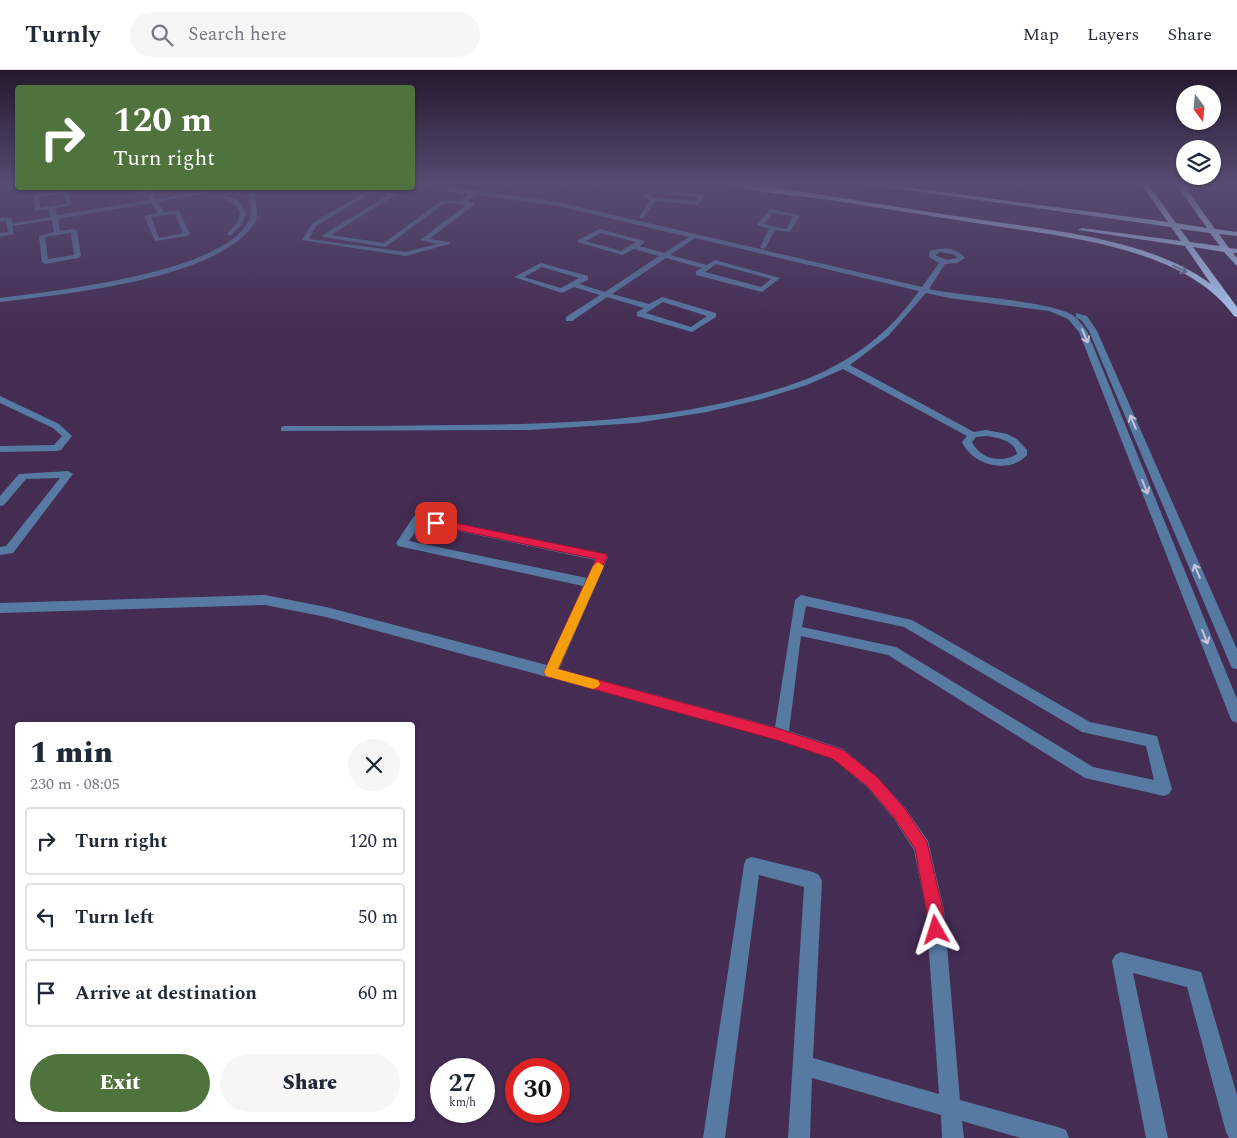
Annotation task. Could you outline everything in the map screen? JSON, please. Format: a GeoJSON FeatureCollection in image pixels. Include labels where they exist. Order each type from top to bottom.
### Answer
{"type":"FeatureCollection","features":[{"type":"Feature","properties":{"kind":"highway"},"geometry":{"type":"LineString","coordinates":[[1058,234],[1110,245],[1167,262],[1196,277],[1229,303]]}},
{"type":"Feature","properties":{"kind":"highway"},"geometry":{"type":"LineString","coordinates":[[1110,234],[1237,251]]}},
{"type":"Feature","properties":{"kind":"highway"},"geometry":{"type":"LineString","coordinates":[[1180,234],[1237,314]]}},
{"type":"Feature","properties":{"kind":"highway"},"geometry":{"type":"LineString","coordinates":[[1216,234],[1237,264]]}},
{"type":"Feature","properties":{"kind":"street"},"geometry":{"type":"LineString","coordinates":[[58,234],[42,236],[45,262],[78,256],[74,234]]}},
{"type":"Feature","properties":{"kind":"street"},"geometry":{"type":"LineString","coordinates":[[155,234],[157,240],[186,234]]}},
{"type":"Feature","properties":{"kind":"street"},"geometry":{"type":"LineString","coordinates":[[0,294],[120,278],[188,257],[224,239],[229,234]]}},
{"type":"Feature","properties":{"kind":"street"},"geometry":{"type":"LineString","coordinates":[[0,300],[91,288],[128,280],[199,259],[222,248],[240,234]]}},
{"type":"Feature","properties":{"kind":"street"},"geometry":{"type":"LineString","coordinates":[[309,234],[305,240],[406,254],[447,243],[423,240],[431,234]]}},
{"type":"Feature","properties":{"kind":"street"},"geometry":{"type":"LineString","coordinates":[[329,234],[325,236],[385,245],[400,234]]}},
{"type":"Feature","properties":{"kind":"street"},"geometry":{"type":"LineString","coordinates":[[595,234],[580,242],[622,253],[642,242],[611,234]]}},
{"type":"Feature","properties":{"kind":"street"},"geometry":{"type":"LineString","coordinates":[[691,234],[976,300],[1050,309],[1071,317],[1079,324],[1237,717]]}},
{"type":"Feature","properties":{"kind":"street"},"geometry":{"type":"LineString","coordinates":[[708,234],[926,288],[1046,303],[1063,308],[1084,318],[1094,331],[1237,664]]}},
{"type":"Feature","properties":{"kind":"street"},"geometry":{"type":"LineString","coordinates":[[763,247],[770,234]]}},
{"type":"Feature","properties":{"kind":"street"},"geometry":{"type":"LineString","coordinates":[[569,319],[696,235]]}},
{"type":"Feature","properties":{"kind":"street"},"geometry":{"type":"LineString","coordinates":[[633,247],[708,267]]}},
{"type":"Feature","properties":{"kind":"street"},"geometry":{"type":"LineString","coordinates":[[715,262],[776,278],[762,290],[699,273],[708,267],[715,262]]}},
{"type":"Feature","properties":{"kind":"street"},"geometry":{"type":"LineString","coordinates":[[284,429],[561,428],[618,424],[672,417],[782,391],[829,373],[862,353],[892,328],[926,288],[944,262]]}},
{"type":"Feature","properties":{"kind":"street"},"geometry":{"type":"LineString","coordinates":[[574,284],[585,278],[541,265],[518,277],[562,291],[574,284],[650,307]]}},
{"type":"Feature","properties":{"kind":"street"},"geometry":{"type":"LineString","coordinates":[[662,299],[713,315],[692,330],[640,314],[650,307],[662,299]]}},
{"type":"Feature","properties":{"kind":"street"},"geometry":{"type":"LineString","coordinates":[[843,365],[973,434],[989,432],[1007,437],[1018,444],[1022,455],[1017,460],[1009,462],[986,459],[969,446],[968,442],[973,434]]}},
{"type":"Feature","properties":{"kind":"street"},"geometry":{"type":"LineString","coordinates":[[0,399],[56,426],[67,436],[58,448],[0,449]]}},
{"type":"Feature","properties":{"kind":"street"},"geometry":{"type":"LineString","coordinates":[[0,503],[23,476],[68,474],[9,550],[0,551]]}},
{"type":"Feature","properties":{"kind":"street"},"geometry":{"type":"LineString","coordinates":[[551,672],[602,557],[418,519],[402,542],[589,583]]}},
{"type":"Feature","properties":{"kind":"street"},"geometry":{"type":"LineString","coordinates":[[0,608],[265,600],[326,612],[551,672],[780,735],[838,754],[872,782],[900,814],[922,847],[935,910],[953,1138]]}},
{"type":"Feature","properties":{"kind":"street"},"geometry":{"type":"LineString","coordinates":[[780,735],[795,630],[801,600],[907,622],[1087,728],[1152,741],[1164,789],[1090,773],[891,651],[795,630]]}},
{"type":"Feature","properties":{"kind":"street"},"geometry":{"type":"LineString","coordinates":[[714,1138],[752,866],[813,881],[799,1138]]}},
{"type":"Feature","properties":{"kind":"street"},"geometry":{"type":"LineString","coordinates":[[1157,1138],[1121,961],[1194,979],[1237,1132]]}},
{"type":"Feature","properties":{"kind":"street"},"geometry":{"type":"LineString","coordinates":[[803,1065],[1058,1138]]}},
{"type":"Feature","properties":{"kind":"slow traffic"},"geometry":{"type":"LineString","coordinates":[[593,684],[551,672],[598,566]]}},
{"type":"Feature","properties":{"kind":"route"},"geometry":{"type":"LineString","coordinates":[[436,523],[602,557],[551,672],[780,735],[838,754],[872,782],[900,814],[922,847],[935,910],[936,930]]}}]}
